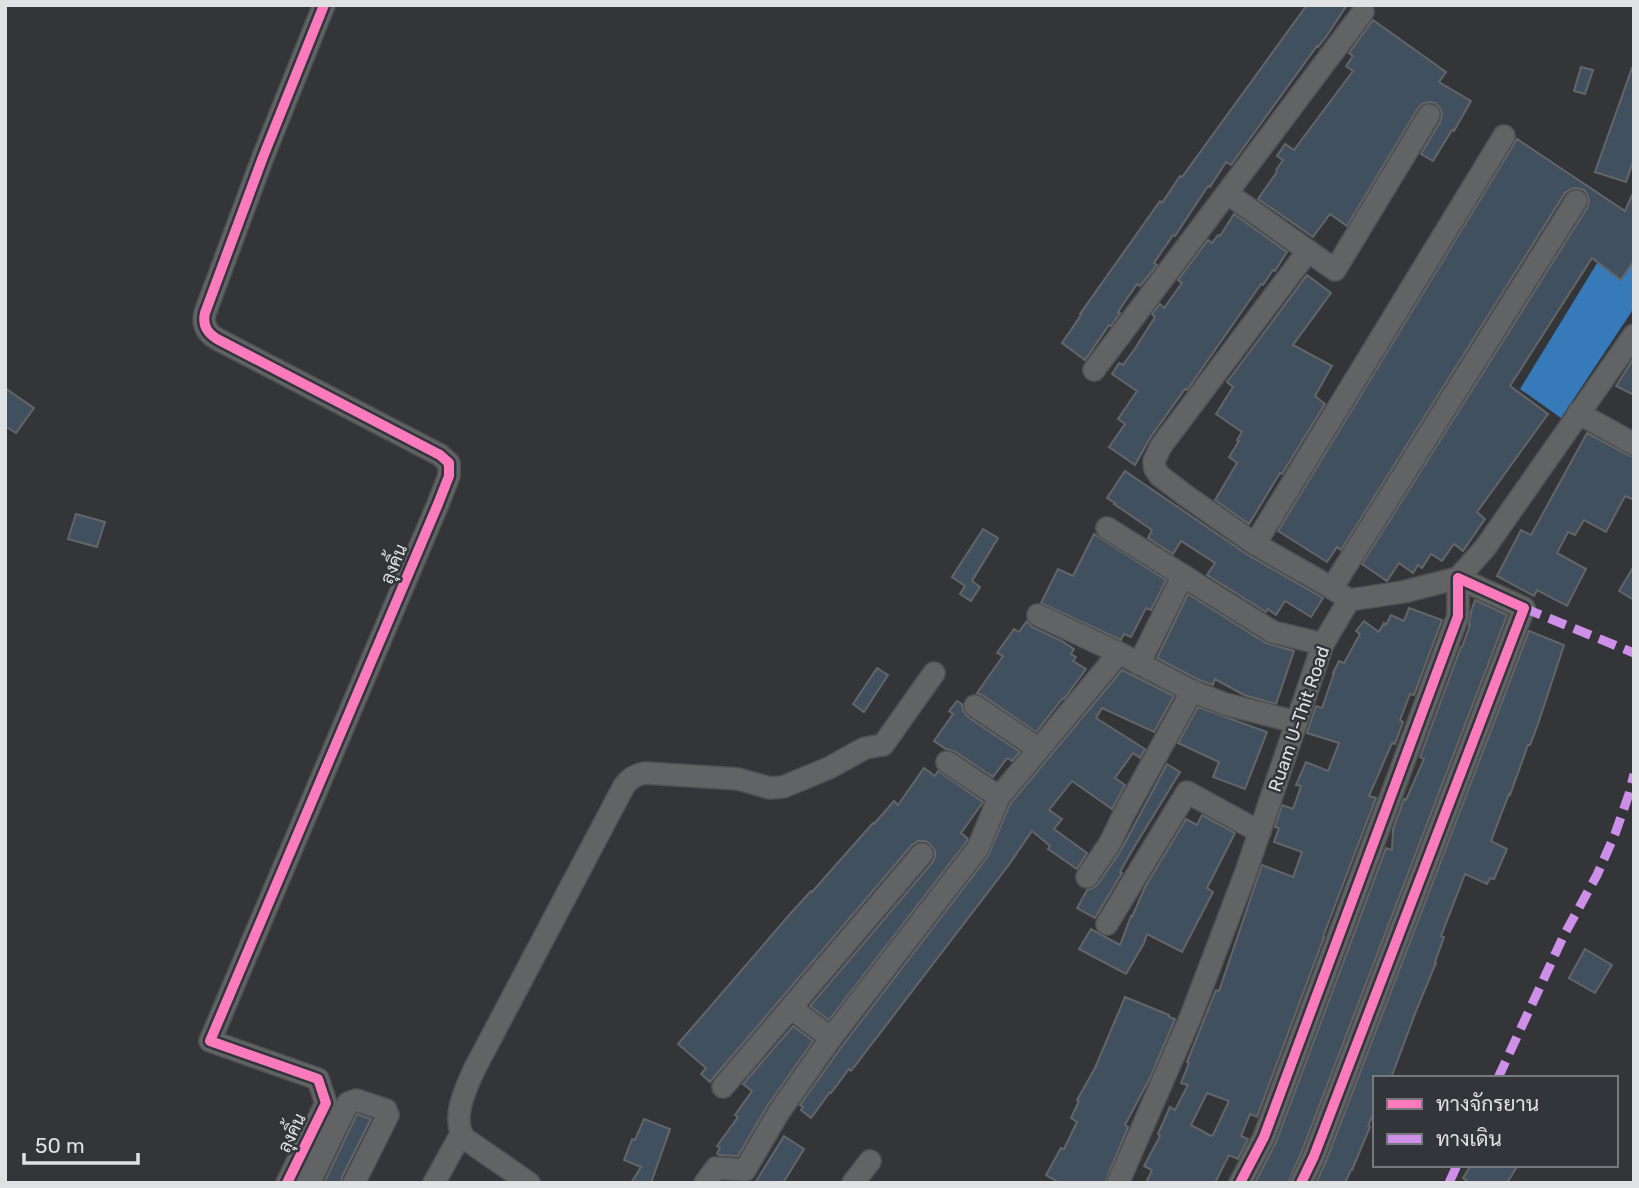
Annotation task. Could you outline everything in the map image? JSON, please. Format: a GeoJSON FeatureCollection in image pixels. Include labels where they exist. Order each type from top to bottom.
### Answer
{"type":"FeatureCollection","features":[{"type":"Feature","properties":{"kind":"street","name":"ลุงคิ้น"},"geometry":{"type":"LineString","coordinates":[[287,1183],[326,1103],[318,1079],[210,1041],[439,504],[450,470],[449,463],[440,455],[213,337],[206,329],[204,318],[210,300],[263,157],[324,5]]}},
{"type":"Feature","properties":{"kind":"street"},"geometry":{"type":"LineString","coordinates":[[1094,370],[1363,12]]}},
{"type":"Feature","properties":{"kind":"street"},"geometry":{"type":"LineString","coordinates":[[1227,193],[1335,270],[1429,115]]}},
{"type":"Feature","properties":{"kind":"street"},"geometry":{"type":"LineString","coordinates":[[1255,544],[1504,136]]}},
{"type":"Feature","properties":{"kind":"street","name":"Ruam U-Thit Road"},"geometry":{"type":"LineString","coordinates":[[1118,1183],[1191,1016],[1246,872],[1340,594],[1576,201]]}},
{"type":"Feature","properties":{"kind":"street"},"geometry":{"type":"LineString","coordinates":[[1308,251],[1161,446],[1154,461],[1160,476],[1185,495],[1255,544],[1340,594],[1403,592],[1458,578],[1485,548],[1634,335]]}},
{"type":"Feature","properties":{"kind":"street"},"geometry":{"type":"LineString","coordinates":[[1578,413],[1634,444]]}},
{"type":"Feature","properties":{"kind":"street"},"geometry":{"type":"LineString","coordinates":[[1107,528],[1273,632],[1323,644]]}},
{"type":"Feature","properties":{"kind":"street"},"geometry":{"type":"LineString","coordinates":[[1139,664],[1183,575]]}},
{"type":"Feature","properties":{"kind":"street"},"geometry":{"type":"LineString","coordinates":[[1240,1183],[1264,1137],[1458,615],[1458,578]]}},
{"type":"Feature","properties":{"kind":"street"},"geometry":{"type":"LineString","coordinates":[[1301,1183],[1314,1156],[1524,608],[1458,578]]}},
{"type":"Feature","properties":{"kind":"street"},"geometry":{"type":"LineString","coordinates":[[1038,615],[1192,691],[1225,704],[1296,722]]}},
{"type":"Feature","properties":{"kind":"street"},"geometry":{"type":"LineString","coordinates":[[705,1183],[716,1168],[745,1170],[779,1112],[831,1038],[978,848],[999,797],[1119,653]]}},
{"type":"Feature","properties":{"kind":"street"},"geometry":{"type":"LineString","coordinates":[[529,1183],[467,1141],[461,1134],[460,1108],[475,1068],[624,786],[629,780],[646,773],[738,779],[770,788],[788,786],[865,748],[883,745],[934,673]]}},
{"type":"Feature","properties":{"kind":"street"},"geometry":{"type":"LineString","coordinates":[[1087,877],[1115,833],[1192,691]]}},
{"type":"Feature","properties":{"kind":"street"},"geometry":{"type":"LineString","coordinates":[[975,706],[1039,749]]}},
{"type":"Feature","properties":{"kind":"street"},"geometry":{"type":"LineString","coordinates":[[947,762],[999,797]]}},
{"type":"Feature","properties":{"kind":"street"},"geometry":{"type":"LineString","coordinates":[[1107,924],[1187,792],[1260,832]]}},
{"type":"Feature","properties":{"kind":"street"},"geometry":{"type":"LineString","coordinates":[[723,1087],[922,854]]}},
{"type":"Feature","properties":{"kind":"street"},"geometry":{"type":"LineString","coordinates":[[791,1008],[831,1038]]}},
{"type":"Feature","properties":{"kind":"street"},"geometry":{"type":"LineString","coordinates":[[309,1183],[348,1103],[356,1100],[386,1110],[388,1115],[354,1183]]}},
{"type":"Feature","properties":{"kind":"street"},"geometry":{"type":"LineString","coordinates":[[434,1183],[461,1134]]}},
{"type":"Feature","properties":{"kind":"street"},"geometry":{"type":"LineString","coordinates":[[853,1183],[870,1161]]}},
{"type":"Feature","properties":{"kind":"water"},"geometry":{"type":"Polygon","coordinates":[[[1610,242],[1634,259],[1634,308],[1561,418],[1520,389],[1610,242]]]}},
{"type":"Feature","properties":{"kind":"building"},"geometry":{"type":"Polygon","coordinates":[[[1307,5],[1347,5],[1231,165],[1226,162],[1210,187],[1208,186],[1154,263],[1157,265],[1140,286],[1137,284],[1118,312],[1120,313],[1085,360],[1062,343],[1080,314],[1160,201],[1162,203],[1180,176],[1182,177],[1307,5]]]}},
{"type":"Feature","properties":{"kind":"building"},"geometry":{"type":"Polygon","coordinates":[[[1373,20],[1446,72],[1439,82],[1471,101],[1433,161],[1421,154],[1442,115],[1435,103],[1422,104],[1347,226],[1330,214],[1313,237],[1258,199],[1283,160],[1277,156],[1285,144],[1294,150],[1353,71],[1346,66],[1353,56],[1349,53],[1373,20]]]}},
{"type":"Feature","properties":{"kind":"building"},"geometry":{"type":"Polygon","coordinates":[[[1581,67],[1593,70],[1585,94],[1574,91],[1581,67]]]}},
{"type":"Feature","properties":{"kind":"building"},"geometry":{"type":"Polygon","coordinates":[[[1632,68],[1634,159],[1626,182],[1595,172],[1632,68]]]}},
{"type":"Feature","properties":{"kind":"building"},"geometry":{"type":"Polygon","coordinates":[[[1517,139],[1625,211],[1634,191],[1634,260],[1621,280],[1592,258],[1510,386],[1548,414],[1477,512],[1485,519],[1463,551],[1454,544],[1442,561],[1431,554],[1422,568],[1418,565],[1413,573],[1399,563],[1387,581],[1362,564],[1587,208],[1589,201],[1584,190],[1576,188],[1565,193],[1341,550],[1337,547],[1327,562],[1278,531],[1517,139]]]}},
{"type":"Feature","properties":{"kind":"building"},"geometry":{"type":"Polygon","coordinates":[[[1234,214],[1287,252],[1150,438],[1135,465],[1109,447],[1125,424],[1118,419],[1137,391],[1112,374],[1119,363],[1123,365],[1136,347],[1155,317],[1152,314],[1160,304],[1164,308],[1182,283],[1178,280],[1208,240],[1212,243],[1220,236],[1234,214]]]}},
{"type":"Feature","properties":{"kind":"building"},"geometry":{"type":"Polygon","coordinates":[[[1307,275],[1331,293],[1293,345],[1332,366],[1315,396],[1325,404],[1249,524],[1215,500],[1237,463],[1229,457],[1242,432],[1216,414],[1233,387],[1227,382],[1307,275]]]}},
{"type":"Feature","properties":{"kind":"building"},"geometry":{"type":"Polygon","coordinates":[[[1634,358],[1634,395],[1616,386],[1634,358]]]}},
{"type":"Feature","properties":{"kind":"building"},"geometry":{"type":"Polygon","coordinates":[[[5,388],[34,408],[16,433],[5,426],[5,388]]]}},
{"type":"Feature","properties":{"kind":"building"},"geometry":{"type":"Polygon","coordinates":[[[1587,433],[1634,457],[1634,500],[1625,496],[1606,532],[1584,520],[1575,535],[1568,532],[1557,553],[1586,569],[1567,606],[1537,590],[1534,596],[1497,576],[1521,530],[1531,535],[1587,433]]]}},
{"type":"Feature","properties":{"kind":"building"},"geometry":{"type":"Polygon","coordinates":[[[1125,471],[1248,555],[1323,598],[1311,617],[1285,601],[1276,615],[1268,609],[1266,612],[1207,575],[1215,563],[1181,541],[1173,554],[1148,538],[1152,530],[1107,498],[1125,471]]]}},
{"type":"Feature","properties":{"kind":"building"},"geometry":{"type":"Polygon","coordinates":[[[76,514],[105,522],[97,547],[68,539],[76,514]]]}},
{"type":"Feature","properties":{"kind":"building"},"geometry":{"type":"Polygon","coordinates":[[[983,529],[998,538],[972,581],[980,587],[971,601],[960,594],[965,586],[952,577],[983,529]]]}},
{"type":"Feature","properties":{"kind":"building"},"geometry":{"type":"Polygon","coordinates":[[[1094,534],[1166,580],[1151,610],[1146,608],[1131,637],[1124,634],[1121,640],[1041,603],[1058,569],[1073,576],[1094,534]]]}},
{"type":"Feature","properties":{"kind":"building"},"geometry":{"type":"Polygon","coordinates":[[[1634,566],[1634,600],[1619,591],[1634,566]]]}},
{"type":"Feature","properties":{"kind":"building"},"geometry":{"type":"Polygon","coordinates":[[[1188,594],[1266,643],[1294,651],[1276,704],[1244,695],[1215,679],[1213,685],[1197,679],[1157,658],[1188,594]]]}},
{"type":"Feature","properties":{"kind":"building"},"geometry":{"type":"Polygon","coordinates":[[[1475,600],[1507,615],[1288,1183],[1255,1183],[1276,1142],[1386,848],[1392,850],[1393,829],[1424,759],[1420,757],[1470,625],[1475,600]]]}},
{"type":"Feature","properties":{"kind":"building"},"geometry":{"type":"Polygon","coordinates":[[[1409,608],[1442,620],[1414,695],[1410,694],[1400,720],[1403,722],[1395,744],[1392,743],[1369,796],[1376,798],[1257,1117],[1250,1114],[1241,1136],[1248,1139],[1238,1159],[1229,1155],[1215,1183],[1146,1183],[1152,1170],[1144,1166],[1160,1136],[1158,1134],[1170,1107],[1175,1110],[1188,1085],[1181,1083],[1189,1063],[1187,1062],[1216,990],[1219,991],[1262,865],[1293,877],[1302,852],[1274,842],[1279,828],[1275,827],[1282,805],[1293,809],[1301,786],[1296,785],[1306,762],[1328,771],[1339,743],[1307,733],[1316,706],[1322,708],[1333,673],[1339,661],[1344,663],[1360,634],[1356,631],[1364,621],[1379,632],[1391,615],[1404,621],[1409,608]],[[1207,1093],[1191,1125],[1213,1135],[1229,1101],[1207,1093]]]}},
{"type":"Feature","properties":{"kind":"building"},"geometry":{"type":"Polygon","coordinates":[[[1027,621],[1032,627],[1074,649],[1071,654],[1076,657],[1073,661],[1086,669],[1036,732],[977,693],[1003,656],[997,653],[1014,629],[1019,632],[1027,621]]]}},
{"type":"Feature","properties":{"kind":"building"},"geometry":{"type":"Polygon","coordinates":[[[1529,631],[1564,645],[1538,724],[1491,841],[1507,849],[1494,879],[1490,878],[1487,884],[1465,874],[1441,936],[1444,937],[1436,963],[1392,1076],[1373,1076],[1373,1115],[1368,1126],[1370,1127],[1345,1183],[1316,1183],[1529,631]]]}},
{"type":"Feature","properties":{"kind":"building"},"geometry":{"type":"Polygon","coordinates":[[[877,668],[888,675],[864,712],[853,704],[877,668]]]}},
{"type":"Feature","properties":{"kind":"building"},"geometry":{"type":"Polygon","coordinates":[[[1122,670],[1174,696],[1154,732],[1102,708],[1096,718],[1145,749],[1140,758],[1133,753],[1115,778],[1125,785],[1112,809],[1072,781],[1049,810],[1062,819],[1054,829],[1087,853],[1077,869],[1048,849],[1050,846],[1032,831],[851,1071],[849,1069],[811,1118],[801,1110],[803,1107],[800,1105],[988,856],[1010,804],[1122,670]]]}},
{"type":"Feature","properties":{"kind":"building"},"geometry":{"type":"Polygon","coordinates":[[[957,701],[962,704],[968,717],[1020,752],[1012,761],[1007,758],[993,777],[934,741],[953,714],[949,711],[957,701]]]}},
{"type":"Feature","properties":{"kind":"building"},"geometry":{"type":"Polygon","coordinates":[[[1198,707],[1267,732],[1245,789],[1213,777],[1219,762],[1178,743],[1198,707]]]}},
{"type":"Feature","properties":{"kind":"building"},"geometry":{"type":"Polygon","coordinates":[[[1167,764],[1180,772],[1095,918],[1077,908],[1087,890],[1098,884],[1121,850],[1167,764]]]}},
{"type":"Feature","properties":{"kind":"building"},"geometry":{"type":"Polygon","coordinates":[[[924,768],[935,776],[938,771],[983,802],[961,833],[967,841],[829,1020],[810,1006],[932,863],[935,850],[925,841],[912,845],[710,1082],[701,1074],[706,1068],[678,1044],[873,823],[894,801],[898,805],[924,768]]]}},
{"type":"Feature","properties":{"kind":"building"},"geometry":{"type":"Polygon","coordinates":[[[1202,815],[1235,833],[1207,888],[1213,892],[1182,952],[1147,934],[1126,974],[1079,949],[1091,929],[1120,945],[1145,887],[1186,819],[1197,825],[1202,815]]]}},
{"type":"Feature","properties":{"kind":"building"},"geometry":{"type":"Polygon","coordinates":[[[1585,949],[1612,965],[1595,993],[1569,978],[1585,949]]]}},
{"type":"Feature","properties":{"kind":"building"},"geometry":{"type":"Polygon","coordinates":[[[1125,997],[1175,1019],[1151,1076],[1125,1125],[1128,1127],[1105,1183],[1060,1183],[1046,1175],[1061,1148],[1064,1149],[1077,1122],[1071,1118],[1079,1101],[1077,1100],[1095,1068],[1125,997]]]}},
{"type":"Feature","properties":{"kind":"building"},"geometry":{"type":"Polygon","coordinates":[[[793,1026],[813,1041],[768,1105],[738,1156],[719,1155],[717,1153],[720,1148],[717,1146],[738,1117],[735,1115],[752,1091],[743,1084],[793,1026]]]}},
{"type":"Feature","properties":{"kind":"building"},"geometry":{"type":"Polygon","coordinates":[[[357,1114],[371,1119],[341,1183],[324,1183],[357,1114]]]}},
{"type":"Feature","properties":{"kind":"building"},"geometry":{"type":"Polygon","coordinates":[[[644,1119],[670,1129],[651,1183],[631,1183],[641,1167],[624,1160],[644,1119]]]}},
{"type":"Feature","properties":{"kind":"building"},"geometry":{"type":"Polygon","coordinates":[[[784,1136],[804,1149],[783,1183],[755,1183],[784,1136]]]}},
{"type":"Feature","properties":{"kind":"building"},"geometry":{"type":"Polygon","coordinates":[[[1470,1167],[1517,1167],[1507,1183],[1470,1183],[1463,1178],[1470,1167]]]}},
{"type":"Feature","properties":{"kind":"marked path"},"geometry":{"type":"LineString","coordinates":[[1524,608],[1634,653]]}},
{"type":"Feature","properties":{"kind":"marked path"},"geometry":{"type":"LineString","coordinates":[[1499,1076],[1564,935],[1597,875],[1615,834],[1634,774]]}},
{"type":"Feature","properties":{"kind":"marked path"},"geometry":{"type":"LineString","coordinates":[[1449,1183],[1456,1167]]}},
{"type":"Feature","properties":{"kind":"cycle path"},"geometry":{"type":"LineString","coordinates":[[287,1183],[326,1103],[318,1079],[210,1041],[449,476],[449,463],[440,455],[219,340],[205,326],[205,313],[263,157],[324,5]]}},
{"type":"Feature","properties":{"kind":"cycle path"},"geometry":{"type":"LineString","coordinates":[[1240,1183],[1264,1137],[1458,616],[1458,578],[1524,608],[1314,1156],[1301,1183]]}}]}
